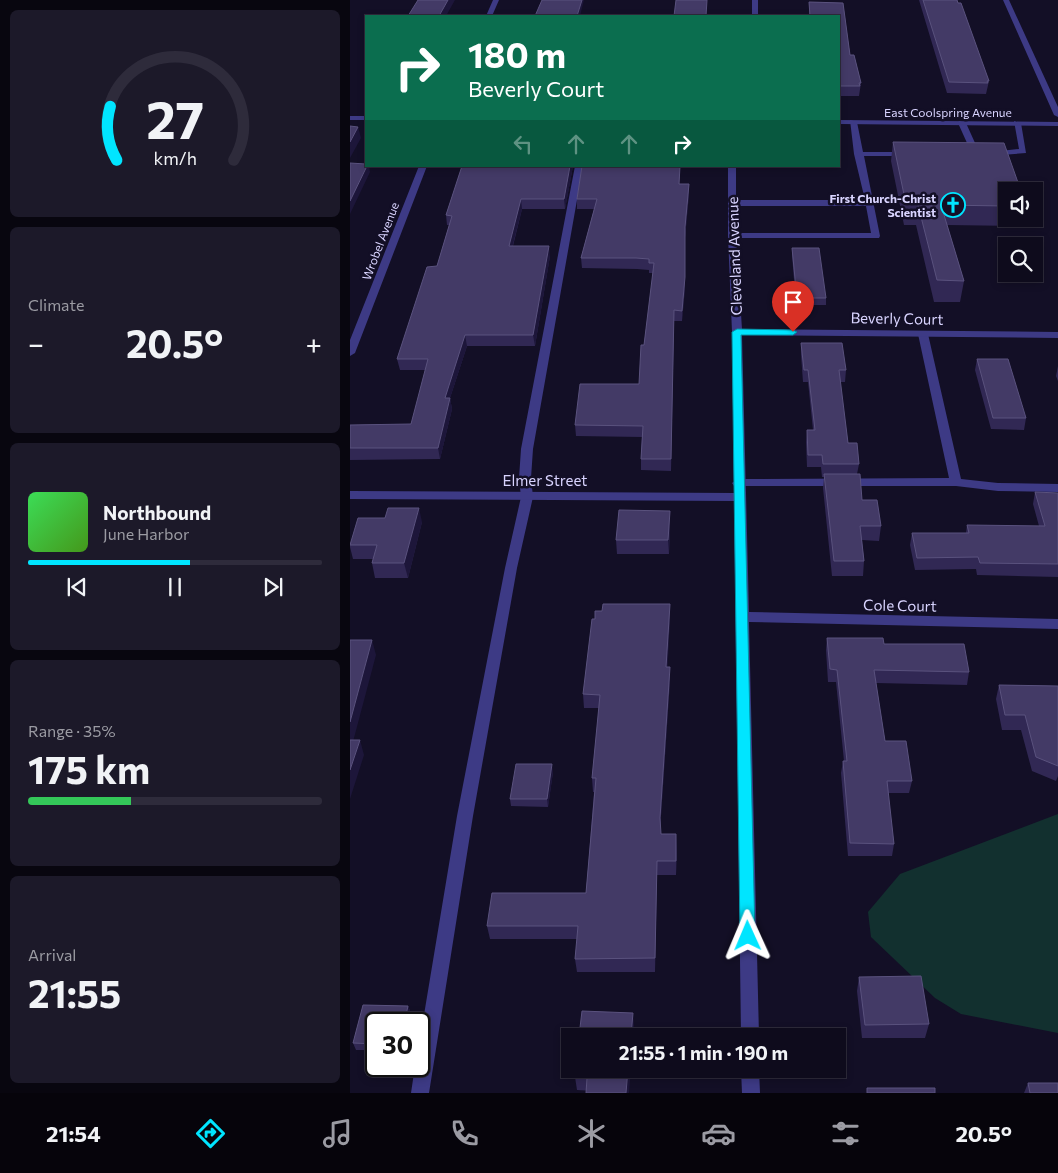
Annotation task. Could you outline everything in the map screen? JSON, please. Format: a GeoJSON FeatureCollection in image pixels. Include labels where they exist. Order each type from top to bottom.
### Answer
{"type":"FeatureCollection","features":[{"type":"Feature","properties":{"kind":"street"},"geometry":{"type":"LineString","coordinates":[[488,15],[496,0]]}},
{"type":"Feature","properties":{"kind":"street"},"geometry":{"type":"LineString","coordinates":[[755,0],[755,15]]}},
{"type":"Feature","properties":{"kind":"street"},"geometry":{"type":"LineString","coordinates":[[1006,0],[1058,115]]}},
{"type":"Feature","properties":{"kind":"street"},"geometry":{"type":"LineString","coordinates":[[350,118],[365,118]]}},
{"type":"Feature","properties":{"kind":"street","name":"East Coolspring Avenue"},"geometry":{"type":"LineString","coordinates":[[840,122],[1058,124]]}},
{"type":"Feature","properties":{"kind":"street"},"geometry":{"type":"LineString","coordinates":[[732,236],[876,236],[852,122]]}},
{"type":"Feature","properties":{"kind":"street"},"geometry":{"type":"LineString","coordinates":[[962,123],[976,154]]}},
{"type":"Feature","properties":{"kind":"street"},"geometry":{"type":"LineString","coordinates":[[966,154],[1023,151],[1017,123]]}},
{"type":"Feature","properties":{"kind":"street"},"geometry":{"type":"LineString","coordinates":[[858,154],[920,154]]}},
{"type":"Feature","properties":{"kind":"street","name":"Wrobel Avenue"},"geometry":{"type":"LineString","coordinates":[[350,353],[423,167]]}},
{"type":"Feature","properties":{"kind":"street"},"geometry":{"type":"LineString","coordinates":[[420,1093],[467,807],[511,568],[527,497],[525,478],[527,448],[579,167]]}},
{"type":"Feature","properties":{"kind":"street","name":"Cleveland Avenue"},"geometry":{"type":"LineString","coordinates":[[732,167],[732,236],[737,332],[740,617],[750,1028]]}},
{"type":"Feature","properties":{"kind":"street"},"geometry":{"type":"LineString","coordinates":[[732,203],[869,203]]}},
{"type":"Feature","properties":{"kind":"street","name":"Beverly Court"},"geometry":{"type":"LineString","coordinates":[[737,332],[1058,335]]}},
{"type":"Feature","properties":{"kind":"street"},"geometry":{"type":"LineString","coordinates":[[924,334],[956,482]]}},
{"type":"Feature","properties":{"kind":"street"},"geometry":{"type":"LineString","coordinates":[[738,483],[956,482],[998,487],[1058,488]]}},
{"type":"Feature","properties":{"kind":"street","name":"Elmer Street"},"geometry":{"type":"LineString","coordinates":[[350,495],[739,497]]}},
{"type":"Feature","properties":{"kind":"street","name":"Cole Court"},"geometry":{"type":"LineString","coordinates":[[740,617],[1058,624]]}},
{"type":"Feature","properties":{"kind":"street"},"geometry":{"type":"LineString","coordinates":[[750,1078],[751,1093]]}},
{"type":"Feature","properties":{"kind":"green space"},"geometry":{"type":"Polygon","coordinates":[[[1058,814],[1058,1033],[961,1014],[935,998],[871,937],[868,912],[900,874],[1058,814]]]}},
{"type":"Feature","properties":{"kind":"building"},"geometry":{"type":"Polygon","coordinates":[[[418,0],[448,0],[440,15],[409,15],[418,0]]]}},
{"type":"Feature","properties":{"kind":"building"},"geometry":{"type":"Polygon","coordinates":[[[542,0],[582,0],[577,15],[535,15],[542,0]]]}},
{"type":"Feature","properties":{"kind":"building"},"geometry":{"type":"Polygon","coordinates":[[[676,0],[707,0],[706,15],[674,15],[676,0]]]}},
{"type":"Feature","properties":{"kind":"building"},"geometry":{"type":"Polygon","coordinates":[[[923,0],[957,0],[958,3],[961,3],[989,81],[987,81],[988,83],[949,82],[923,0]]]}},
{"type":"Feature","properties":{"kind":"building"},"geometry":{"type":"Polygon","coordinates":[[[809,2],[843,3],[850,55],[854,55],[861,83],[859,83],[860,86],[840,86],[840,15],[810,15],[809,2]]]}},
{"type":"Feature","properties":{"kind":"building"},"geometry":{"type":"Polygon","coordinates":[[[350,126],[358,127],[350,142],[350,126]]]}},
{"type":"Feature","properties":{"kind":"building"},"geometry":{"type":"Polygon","coordinates":[[[893,142],[1004,143],[1018,182],[998,182],[998,206],[941,205],[964,281],[937,280],[918,205],[906,204],[893,142]]]}},
{"type":"Feature","properties":{"kind":"building"},"geometry":{"type":"Polygon","coordinates":[[[350,163],[365,164],[367,167],[350,201],[350,163]]]}},
{"type":"Feature","properties":{"kind":"building"},"geometry":{"type":"Polygon","coordinates":[[[462,167],[570,167],[564,199],[521,199],[509,246],[549,246],[533,335],[465,335],[445,398],[450,398],[438,448],[350,448],[350,425],[411,424],[428,359],[397,359],[427,267],[437,266],[452,216],[446,215],[462,167]]]}},
{"type":"Feature","properties":{"kind":"building"},"geometry":{"type":"Polygon","coordinates":[[[582,167],[680,167],[679,184],[689,184],[685,227],[685,277],[682,311],[674,310],[671,459],[641,459],[643,426],[575,425],[580,384],[639,384],[641,345],[644,345],[654,263],[649,263],[649,259],[636,258],[581,258],[597,199],[577,199],[582,167]]]}},
{"type":"Feature","properties":{"kind":"building"},"geometry":{"type":"Polygon","coordinates":[[[792,248],[819,248],[826,298],[797,298],[792,248]]]}},
{"type":"Feature","properties":{"kind":"building"},"geometry":{"type":"Polygon","coordinates":[[[801,343],[842,343],[846,370],[839,370],[848,443],[857,443],[859,464],[823,464],[822,455],[808,455],[807,430],[815,430],[808,370],[804,370],[801,343]]]}},
{"type":"Feature","properties":{"kind":"building"},"geometry":{"type":"Polygon","coordinates":[[[977,359],[1008,359],[1026,418],[993,418],[977,359]]]}},
{"type":"Feature","properties":{"kind":"building"},"geometry":{"type":"Polygon","coordinates":[[[824,474],[860,474],[862,500],[877,500],[881,526],[860,526],[864,561],[834,561],[824,474]]]}},
{"type":"Feature","properties":{"kind":"building"},"geometry":{"type":"Polygon","coordinates":[[[1035,492],[1058,493],[1058,564],[980,563],[978,557],[917,558],[912,533],[969,533],[967,525],[1045,526],[1035,492]]]}},
{"type":"Feature","properties":{"kind":"building"},"geometry":{"type":"Polygon","coordinates":[[[388,508],[419,508],[404,563],[372,563],[377,545],[350,545],[358,518],[385,518],[388,508]]]}},
{"type":"Feature","properties":{"kind":"building"},"geometry":{"type":"Polygon","coordinates":[[[619,510],[670,511],[668,540],[616,540],[619,510]]]}},
{"type":"Feature","properties":{"kind":"building"},"geometry":{"type":"Polygon","coordinates":[[[603,604],[670,604],[666,667],[670,667],[660,818],[661,834],[676,834],[676,861],[657,861],[655,958],[575,959],[578,926],[487,926],[492,893],[586,893],[596,778],[592,778],[600,695],[583,694],[592,619],[595,619],[595,611],[602,611],[603,604]]]}},
{"type":"Feature","properties":{"kind":"building"},"geometry":{"type":"Polygon","coordinates":[[[827,638],[883,638],[884,644],[964,644],[969,672],[874,670],[885,741],[906,741],[912,781],[887,781],[894,844],[850,843],[843,761],[847,761],[837,670],[830,669],[827,638]]]}},
{"type":"Feature","properties":{"kind":"building"},"geometry":{"type":"Polygon","coordinates":[[[350,640],[372,640],[350,722],[350,640]]]}},
{"type":"Feature","properties":{"kind":"building"},"geometry":{"type":"Polygon","coordinates":[[[999,685],[1058,686],[1058,766],[1036,757],[1025,715],[1005,715],[999,685]]]}},
{"type":"Feature","properties":{"kind":"building"},"geometry":{"type":"Polygon","coordinates":[[[350,740],[360,740],[350,770],[350,740]]]}},
{"type":"Feature","properties":{"kind":"building"},"geometry":{"type":"Polygon","coordinates":[[[516,764],[552,764],[547,799],[510,799],[516,764]]]}},
{"type":"Feature","properties":{"kind":"building"},"geometry":{"type":"Polygon","coordinates":[[[921,976],[929,1024],[865,1025],[859,977],[921,976]]]}},
{"type":"Feature","properties":{"kind":"building"},"geometry":{"type":"Polygon","coordinates":[[[363,1005],[408,1006],[407,1012],[365,1012],[365,1044],[353,1043],[363,1005]]]}},
{"type":"Feature","properties":{"kind":"building"},"geometry":{"type":"Polygon","coordinates":[[[582,1011],[633,1013],[632,1028],[580,1028],[582,1011]]]}},
{"type":"Feature","properties":{"kind":"building"},"geometry":{"type":"Polygon","coordinates":[[[587,1078],[627,1078],[626,1093],[586,1093],[587,1078]]]}},
{"type":"Feature","properties":{"kind":"building"},"geometry":{"type":"Polygon","coordinates":[[[1028,1083],[1058,1083],[1058,1093],[1030,1093],[1028,1083]]]}},
{"type":"Feature","properties":{"kind":"building"},"geometry":{"type":"Polygon","coordinates":[[[867,1088],[935,1088],[935,1093],[867,1093],[867,1088]]]}},
{"type":"Feature","properties":{"kind":"place","name":"First Church-Christ Scientist"},"geometry":{"type":"Point","coordinates":[953,205]}},
{"type":"Feature","properties":{"kind":"route"},"geometry":{"type":"LineString","coordinates":[[748,936],[740,617],[737,332],[793,332]]}}]}
